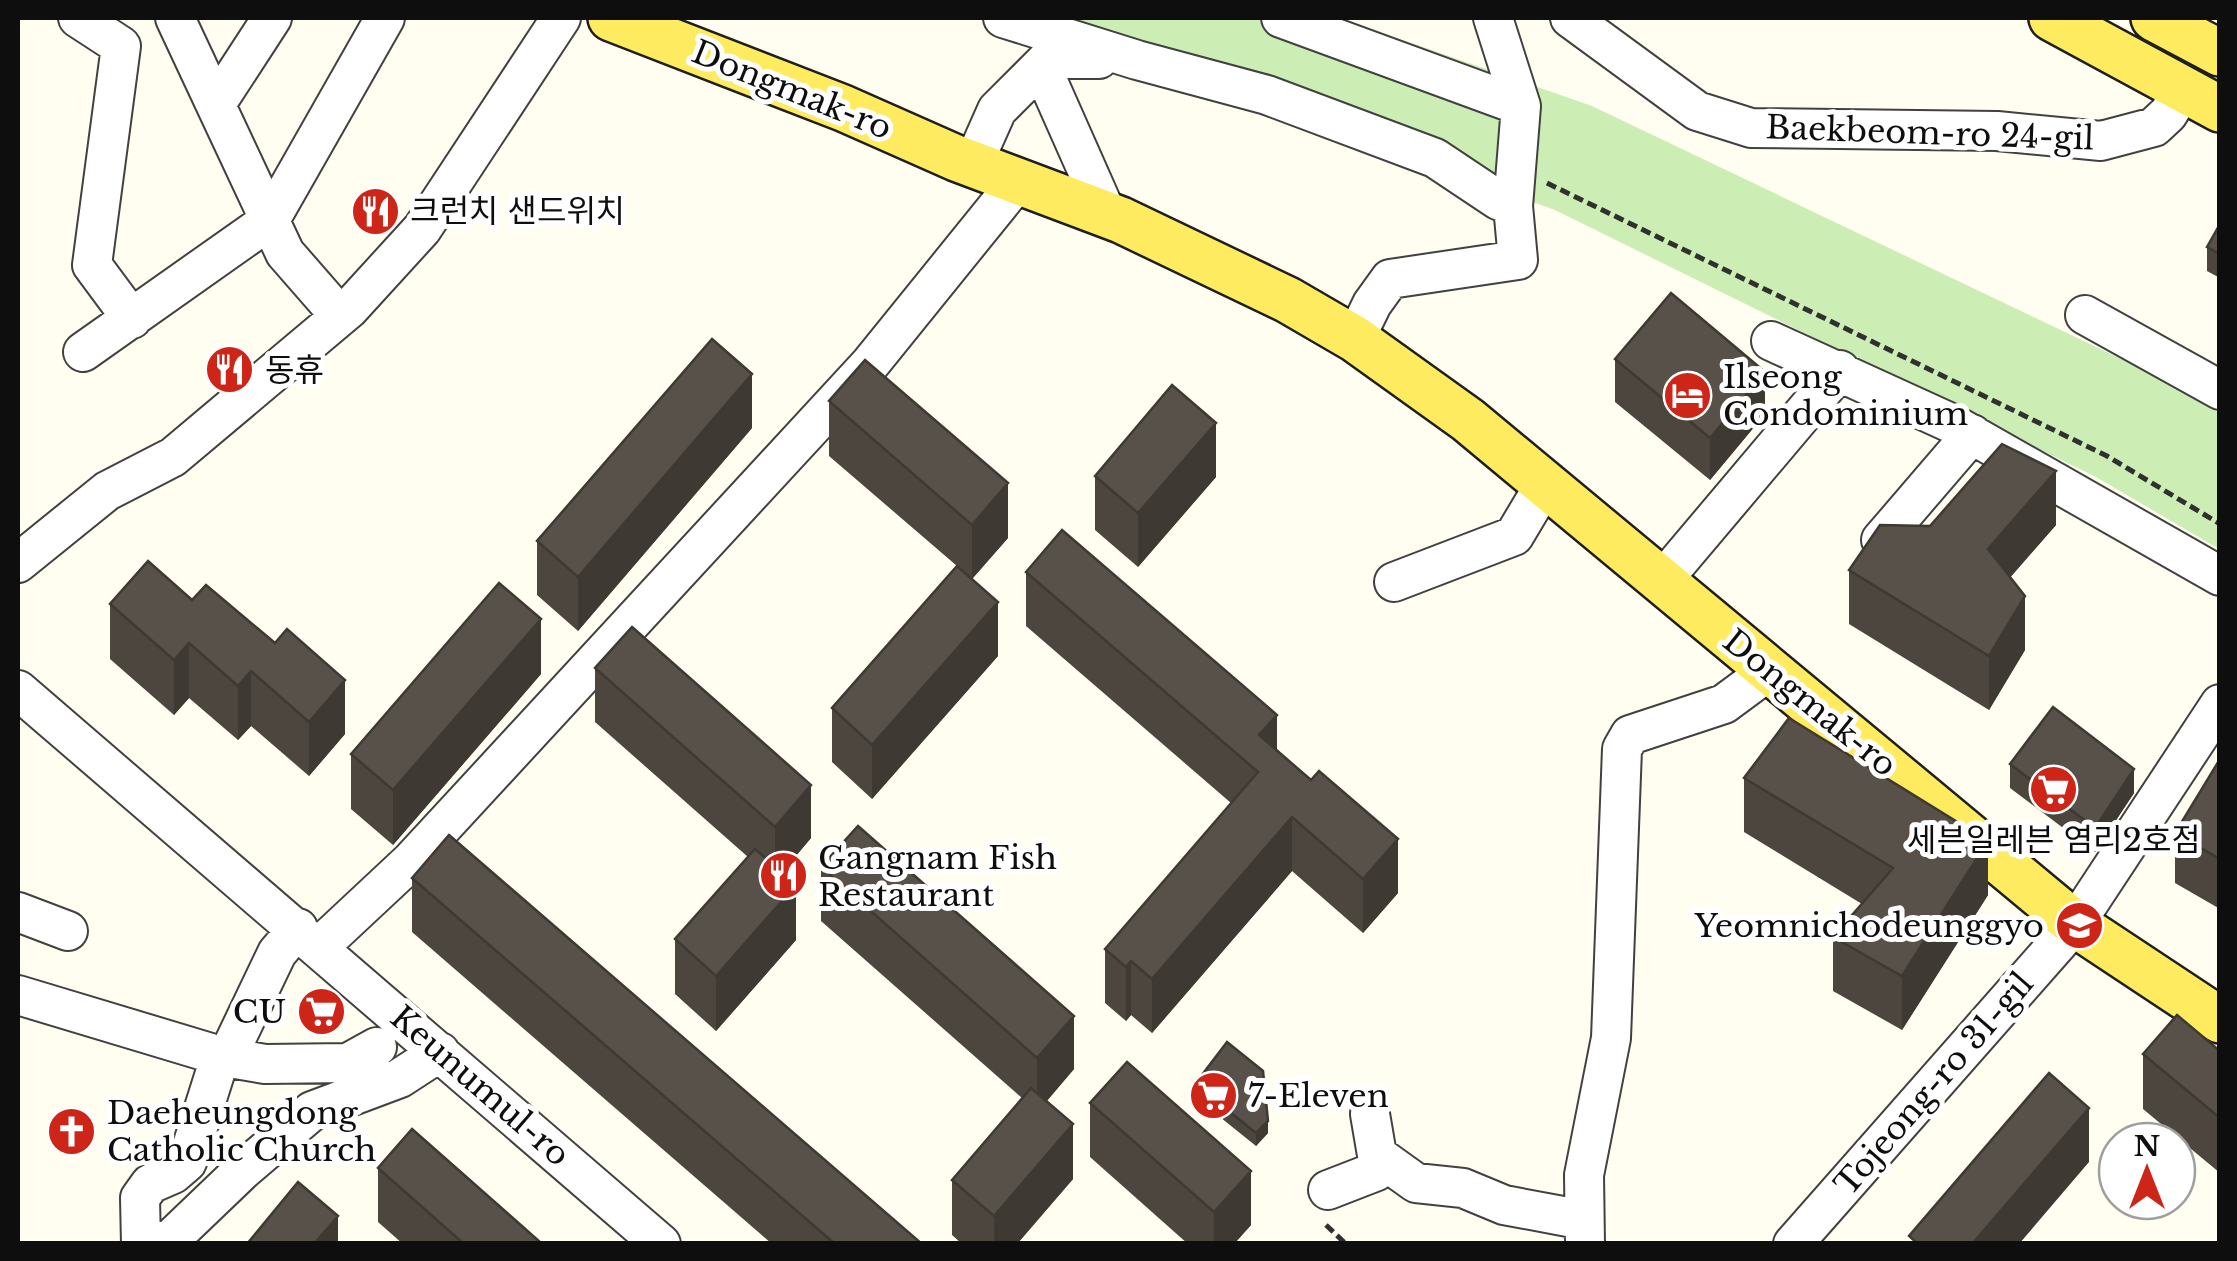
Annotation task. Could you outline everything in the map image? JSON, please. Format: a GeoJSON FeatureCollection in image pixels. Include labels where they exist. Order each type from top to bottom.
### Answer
{"type":"FeatureCollection","features":[{"type":"Feature","properties":{"kind":"main road","name":"Dongmak-ro"},"geometry":{"type":"LineString","coordinates":[[612,18],[1107,215],[1288,300],[1355,339],[1468,420],[2075,924],[2220,1020]]}},
{"type":"Feature","properties":{"kind":"main road"},"geometry":{"type":"LineString","coordinates":[[2052,18],[2202,100]]}},
{"type":"Feature","properties":{"kind":"main road"},"geometry":{"type":"LineString","coordinates":[[2154,18],[2220,53]]}},
{"type":"Feature","properties":{"kind":"street"},"geometry":{"type":"LineString","coordinates":[[78,18],[121,46],[92,265],[132,318]]}},
{"type":"Feature","properties":{"kind":"street"},"geometry":{"type":"LineString","coordinates":[[175,18],[286,253],[340,316]]}},
{"type":"Feature","properties":{"kind":"street"},"geometry":{"type":"LineString","coordinates":[[216,104],[272,18]]}},
{"type":"Feature","properties":{"kind":"street"},"geometry":{"type":"LineString","coordinates":[[83,352],[270,220],[385,18]]}},
{"type":"Feature","properties":{"kind":"street"},"geometry":{"type":"LineString","coordinates":[[18,563],[107,491],[173,456],[340,316],[422,229],[560,18]]}},
{"type":"Feature","properties":{"kind":"street"},"geometry":{"type":"LineString","coordinates":[[1003,18],[1268,95],[1435,158],[1498,200],[1514,188]]}},
{"type":"Feature","properties":{"kind":"street"},"geometry":{"type":"LineString","coordinates":[[1281,18],[1521,106]]}},
{"type":"Feature","properties":{"kind":"street"},"geometry":{"type":"LineString","coordinates":[[1355,339],[1372,304],[1390,280],[1518,260],[1514,188],[1521,106],[1494,18]]}},
{"type":"Feature","properties":{"kind":"street","name":"Baekbeom-ro 24-gil"},"geometry":{"type":"LineString","coordinates":[[1570,18],[1697,111],[1750,128],[1997,131],[2101,141],[2154,126],[2168,114],[2202,100]]}},
{"type":"Feature","properties":{"kind":"street"},"geometry":{"type":"LineString","coordinates":[[973,164],[997,110],[1048,58],[1137,60]]}},
{"type":"Feature","properties":{"kind":"street"},"geometry":{"type":"LineString","coordinates":[[1041,66],[1107,215]]}},
{"type":"Feature","properties":{"kind":"street"},"geometry":{"type":"LineString","coordinates":[[140,1244],[140,1198],[150,1184],[173,1174],[187,1162],[217,1067],[277,953],[309,937],[411,861],[870,364],[1018,182]]}},
{"type":"Feature","properties":{"kind":"street"},"geometry":{"type":"LineString","coordinates":[[2085,316],[2220,390]]}},
{"type":"Feature","properties":{"kind":"street"},"geometry":{"type":"LineString","coordinates":[[1771,341],[1972,434],[2220,576]]}},
{"type":"Feature","properties":{"kind":"street"},"geometry":{"type":"LineString","coordinates":[[1661,582],[1840,370]]}},
{"type":"Feature","properties":{"kind":"street"},"geometry":{"type":"LineString","coordinates":[[1882,540],[1972,434]]}},
{"type":"Feature","properties":{"kind":"street"},"geometry":{"type":"LineString","coordinates":[[1394,582],[1514,536],[1545,484]]}},
{"type":"Feature","properties":{"kind":"street"},"geometry":{"type":"LineString","coordinates":[[1370,1114],[1377,1155],[1416,1183],[1463,1188],[1504,1206],[1585,1232],[1584,1174],[1611,1038],[1622,748],[1630,735],[1724,704],[1770,670]]}},
{"type":"Feature","properties":{"kind":"street","name":"Keunumul-ro"},"geometry":{"type":"LineString","coordinates":[[18,690],[661,1244]]}},
{"type":"Feature","properties":{"kind":"street"},"geometry":{"type":"LineString","coordinates":[[2075,924],[2220,704]]}},
{"type":"Feature","properties":{"kind":"street"},"geometry":{"type":"LineString","coordinates":[[18,912],[68,931]]}},
{"type":"Feature","properties":{"kind":"street","name":"Tojeong-ro 31-gil"},"geometry":{"type":"LineString","coordinates":[[1793,1244],[2075,924]]}},
{"type":"Feature","properties":{"kind":"street"},"geometry":{"type":"LineString","coordinates":[[18,995],[224,1057],[265,1064],[348,1063],[377,1046]]}},
{"type":"Feature","properties":{"kind":"street"},"geometry":{"type":"LineString","coordinates":[[158,1244],[173,1238],[242,1170],[312,1111],[400,1078],[440,1052]]}},
{"type":"Feature","properties":{"kind":"street"},"geometry":{"type":"LineString","coordinates":[[1328,1190],[1376,1171],[1385,1161]]}},
{"type":"Feature","properties":{"kind":"path"},"geometry":{"type":"LineString","coordinates":[[1514,188],[1566,190],[2107,456],[2220,524]]}},
{"type":"Feature","properties":{"kind":"path"},"geometry":{"type":"LineString","coordinates":[[1334,1232],[1346,1244]]}},
{"type":"Feature","properties":{"kind":"green space"},"geometry":{"type":"Polygon","coordinates":[[[1030,18],[1340,18],[1592,106],[2159,377],[2219,412],[2219,549],[2096,477],[1555,210],[1030,18]]]}},
{"type":"Feature","properties":{"kind":"building"},"geometry":{"type":"Polygon","coordinates":[[[2220,224],[2220,254],[2207,247],[2220,224]]]}},
{"type":"Feature","properties":{"kind":"building"},"geometry":{"type":"Polygon","coordinates":[[[1671,293],[1765,372],[1710,438],[1615,359],[1671,293]]]}},
{"type":"Feature","properties":{"kind":"building"},"geometry":{"type":"Polygon","coordinates":[[[712,339],[752,374],[578,577],[537,541],[712,339]]]}},
{"type":"Feature","properties":{"kind":"building"},"geometry":{"type":"Polygon","coordinates":[[[865,360],[1008,483],[972,525],[829,401],[865,360]]]}},
{"type":"Feature","properties":{"kind":"building"},"geometry":{"type":"Polygon","coordinates":[[[1172,385],[1216,423],[1138,513],[1095,476],[1172,385]]]}},
{"type":"Feature","properties":{"kind":"building"},"geometry":{"type":"Polygon","coordinates":[[[2002,444],[2056,471],[1988,549],[2025,596],[1989,656],[1849,570],[1880,525],[1930,526],[2002,444]]]}},
{"type":"Feature","properties":{"kind":"building"},"geometry":{"type":"Polygon","coordinates":[[[1062,530],[1277,715],[1259,735],[1311,780],[1319,771],[1398,839],[1363,879],[1292,817],[1152,979],[1131,961],[1126,967],[1105,949],[1258,772],[1026,572],[1062,530]]]}},
{"type":"Feature","properties":{"kind":"building"},"geometry":{"type":"Polygon","coordinates":[[[148,561],[192,600],[206,585],[275,643],[287,629],[345,680],[309,722],[251,671],[238,686],[189,643],[174,660],[110,604],[148,561]]]}},
{"type":"Feature","properties":{"kind":"building"},"geometry":{"type":"Polygon","coordinates":[[[957,566],[998,602],[872,745],[832,708],[957,566]]]}},
{"type":"Feature","properties":{"kind":"building"},"geometry":{"type":"Polygon","coordinates":[[[499,583],[541,619],[393,790],[351,754],[499,583]]]}},
{"type":"Feature","properties":{"kind":"building"},"geometry":{"type":"Polygon","coordinates":[[[632,627],[811,785],[775,827],[595,668],[632,627]]]}},
{"type":"Feature","properties":{"kind":"building"},"geometry":{"type":"Polygon","coordinates":[[[2053,707],[2134,769],[2095,828],[2010,764],[2053,707]]]}},
{"type":"Feature","properties":{"kind":"building"},"geometry":{"type":"Polygon","coordinates":[[[1789,718],[1988,841],[1902,976],[1833,937],[1893,868],[1744,778],[1789,718]]]}},
{"type":"Feature","properties":{"kind":"building"},"geometry":{"type":"Polygon","coordinates":[[[2220,759],[2220,859],[2175,833],[2220,759]]]}},
{"type":"Feature","properties":{"kind":"building"},"geometry":{"type":"Polygon","coordinates":[[[858,826],[1074,1016],[1037,1058],[821,867],[858,826]]]}},
{"type":"Feature","properties":{"kind":"building"},"geometry":{"type":"Polygon","coordinates":[[[449,835],[922,1244],[835,1244],[412,878],[449,835]]]}},
{"type":"Feature","properties":{"kind":"building"},"geometry":{"type":"Polygon","coordinates":[[[755,849],[796,885],[716,976],[675,939],[755,849]]]}},
{"type":"Feature","properties":{"kind":"building"},"geometry":{"type":"Polygon","coordinates":[[[2177,1015],[2220,1051],[2220,1118],[2143,1054],[2177,1015]]]}},
{"type":"Feature","properties":{"kind":"building"},"geometry":{"type":"Polygon","coordinates":[[[1227,1042],[1263,1071],[1268,1121],[1256,1133],[1195,1084],[1227,1042]]]}},
{"type":"Feature","properties":{"kind":"building"},"geometry":{"type":"Polygon","coordinates":[[[1127,1062],[1251,1171],[1214,1212],[1090,1103],[1127,1062]]]}},
{"type":"Feature","properties":{"kind":"building"},"geometry":{"type":"Polygon","coordinates":[[[2049,1073],[2089,1108],[1972,1244],[1918,1244],[1909,1236],[2049,1073]]]}},
{"type":"Feature","properties":{"kind":"building"},"geometry":{"type":"Polygon","coordinates":[[[1031,1088],[1073,1124],[994,1216],[952,1180],[1031,1088]]]}},
{"type":"Feature","properties":{"kind":"building"},"geometry":{"type":"Polygon","coordinates":[[[412,1129],[539,1244],[464,1244],[378,1168],[412,1129]]]}},
{"type":"Feature","properties":{"kind":"building"},"geometry":{"type":"Polygon","coordinates":[[[298,1182],[338,1216],[314,1244],[247,1244],[298,1182]]]}},
{"type":"Feature","properties":{"kind":"place","name":"크런치 샌드위치"},"geometry":{"type":"Point","coordinates":[375,211]}},
{"type":"Feature","properties":{"kind":"place","name":"동휴"},"geometry":{"type":"Point","coordinates":[230,370]}},
{"type":"Feature","properties":{"kind":"place","name":"Ilseong Condominium"},"geometry":{"type":"Point","coordinates":[1688,395]}},
{"type":"Feature","properties":{"kind":"place","name":"세븐일레븐 염리2호점"},"geometry":{"type":"Point","coordinates":[2054,790]}},
{"type":"Feature","properties":{"kind":"place","name":"Gangnam Fish Restaurant"},"geometry":{"type":"Point","coordinates":[783,876]}},
{"type":"Feature","properties":{"kind":"place","name":"Yeomnichodeunggyo"},"geometry":{"type":"Point","coordinates":[2079,926]}},
{"type":"Feature","properties":{"kind":"place","name":"CU"},"geometry":{"type":"Point","coordinates":[321,1012]}},
{"type":"Feature","properties":{"kind":"place","name":"7-Eleven"},"geometry":{"type":"Point","coordinates":[1213,1096]}},
{"type":"Feature","properties":{"kind":"place","name":"Daeheungdong Catholic Church"},"geometry":{"type":"Point","coordinates":[72,1131]}}]}
